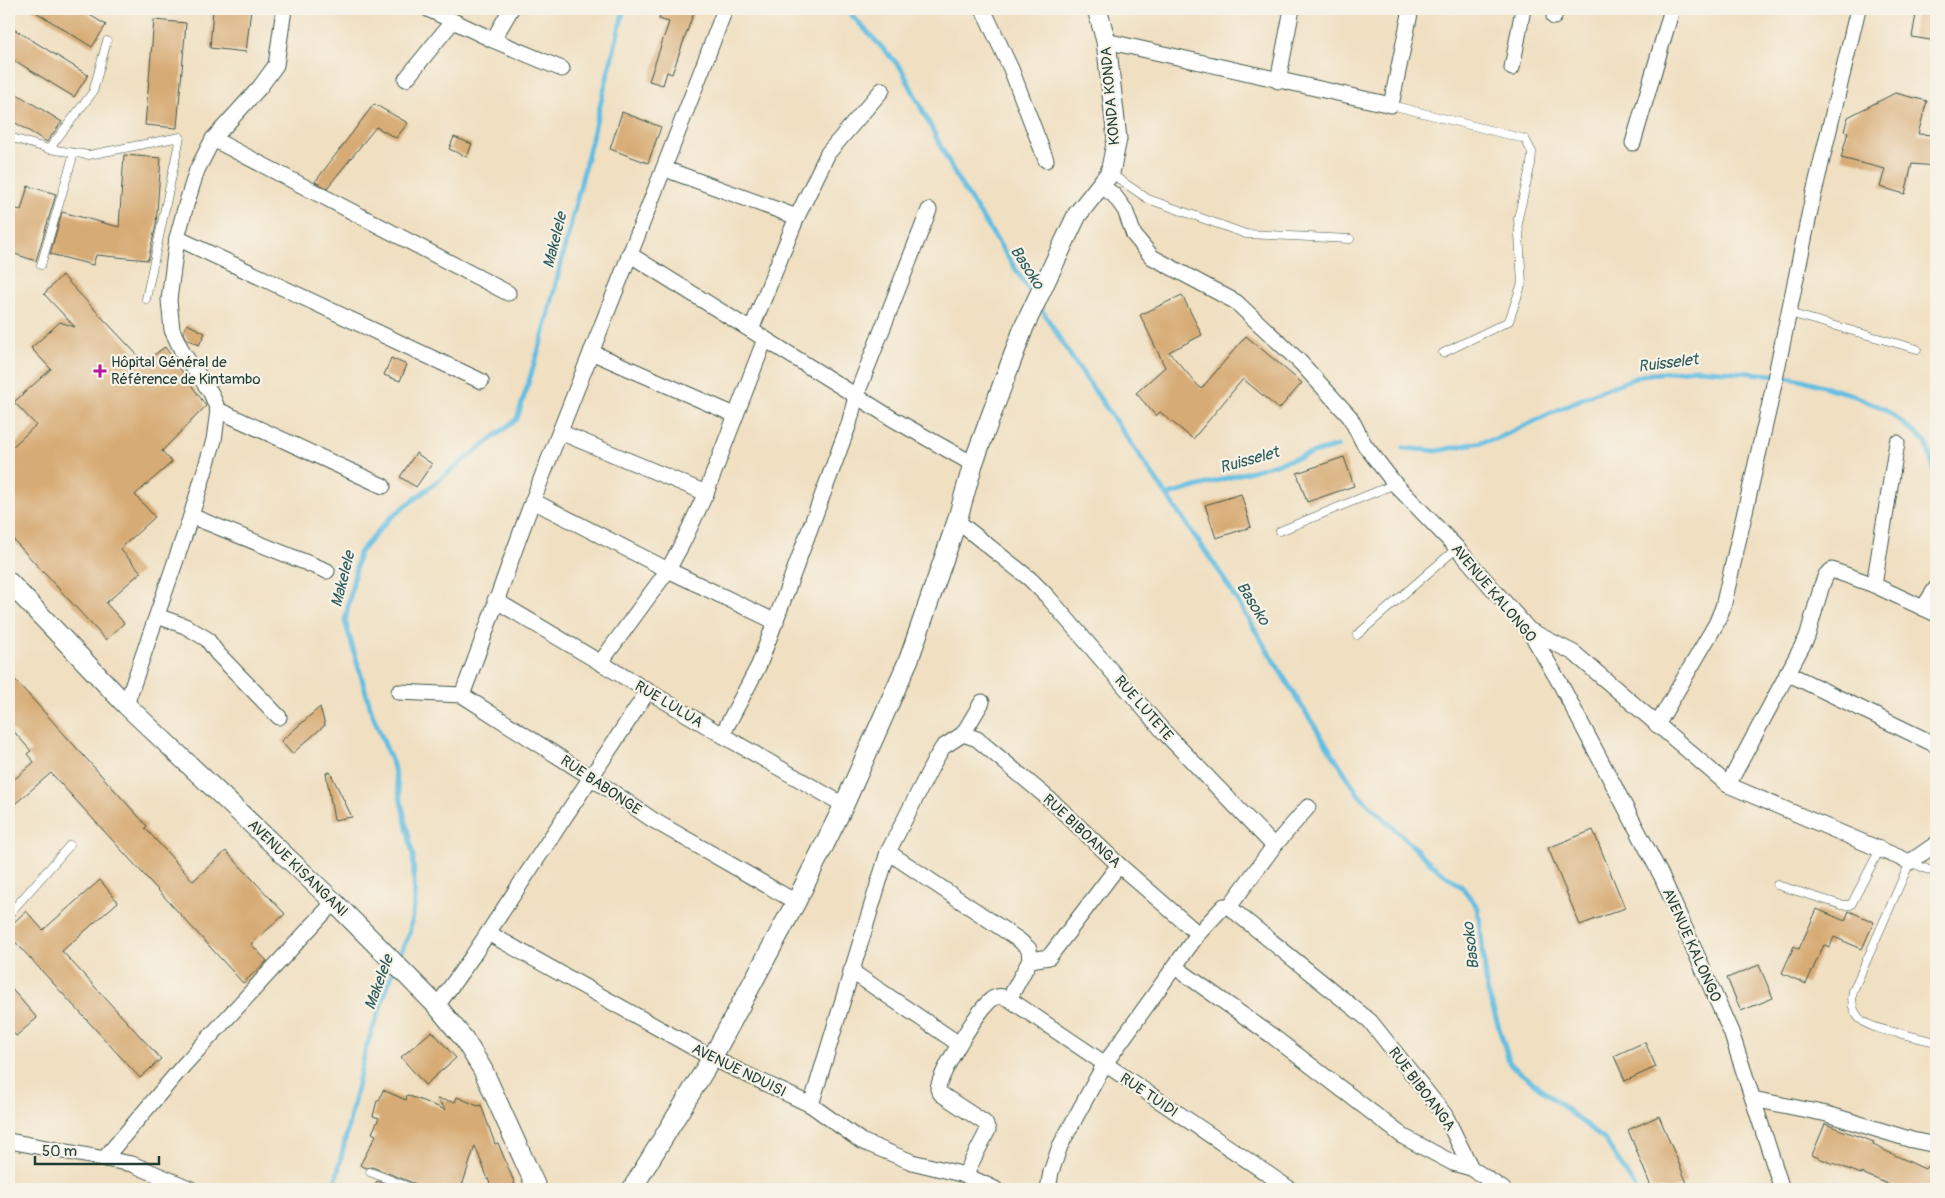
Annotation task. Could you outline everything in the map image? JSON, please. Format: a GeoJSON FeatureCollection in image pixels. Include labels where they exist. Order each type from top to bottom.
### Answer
{"type":"FeatureCollection","features":[{"type":"Feature","properties":{"kind":"street"},"geometry":{"type":"LineString","coordinates":[[126,705],[191,516],[214,440],[218,410],[211,394],[183,353],[172,330],[168,300],[177,238],[198,170],[213,139],[260,86],[276,64],[284,9]]}},
{"type":"Feature","properties":{"kind":"street"},"geometry":{"type":"LineString","coordinates":[[428,9],[452,22],[562,69]]}},
{"type":"Feature","properties":{"kind":"street"},"geometry":{"type":"LineString","coordinates":[[493,40],[511,9]]}},
{"type":"Feature","properties":{"kind":"street"},"geometry":{"type":"LineString","coordinates":[[462,695],[478,654],[495,600],[590,352],[665,169],[724,9]]}},
{"type":"Feature","properties":{"kind":"street"},"geometry":{"type":"LineString","coordinates":[[983,9],[1011,69],[1046,160]]}},
{"type":"Feature","properties":{"kind":"street","name":"KONDA KONDA"},"geometry":{"type":"LineString","coordinates":[[632,1189],[712,1058],[796,902],[844,805],[909,660],[957,521],[973,464],[1024,327],[1077,215],[1106,179],[1117,139],[1106,41],[1097,9]]}},
{"type":"Feature","properties":{"kind":"street"},"geometry":{"type":"LineString","coordinates":[[1278,81],[1292,9]]}},
{"type":"Feature","properties":{"kind":"street"},"geometry":{"type":"LineString","coordinates":[[1106,41],[1391,105],[1411,9]]}},
{"type":"Feature","properties":{"kind":"street"},"geometry":{"type":"LineString","coordinates":[[1512,68],[1523,9]]}},
{"type":"Feature","properties":{"kind":"street"},"geometry":{"type":"LineString","coordinates":[[1633,143],[1672,9]]}},
{"type":"Feature","properties":{"kind":"street"},"geometry":{"type":"LineString","coordinates":[[1657,725],[1716,624],[1723,607],[1789,313],[1812,201],[1858,9]]}},
{"type":"Feature","properties":{"kind":"street"},"geometry":{"type":"LineString","coordinates":[[406,80],[452,22]]}},
{"type":"Feature","properties":{"kind":"street"},"geometry":{"type":"LineString","coordinates":[[751,330],[797,217],[828,153],[882,90]]}},
{"type":"Feature","properties":{"kind":"street"},"geometry":{"type":"LineString","coordinates":[[213,139],[508,293]]}},
{"type":"Feature","properties":{"kind":"street"},"geometry":{"type":"LineString","coordinates":[[665,169],[797,217]]}},
{"type":"Feature","properties":{"kind":"street","name":"AVENUE KALONGO"},"geometry":{"type":"LineString","coordinates":[[1106,179],[1114,195],[1125,210],[1134,234],[1152,257],[1236,302],[1300,362],[1350,417],[1364,444],[1395,484],[1457,548],[1529,630],[1561,685],[1650,853],[1731,1032],[1782,1189]]}},
{"type":"Feature","properties":{"kind":"street"},"geometry":{"type":"LineString","coordinates":[[722,735],[753,679],[776,622],[849,424],[856,396],[929,210]]}},
{"type":"Feature","properties":{"kind":"street"},"geometry":{"type":"LineString","coordinates":[[177,238],[481,381]]}},
{"type":"Feature","properties":{"kind":"street"},"geometry":{"type":"LineString","coordinates":[[630,254],[856,396],[973,464]]}},
{"type":"Feature","properties":{"kind":"street"},"geometry":{"type":"LineString","coordinates":[[600,663],[668,570],[706,493],[765,339]]}},
{"type":"Feature","properties":{"kind":"street"},"geometry":{"type":"LineString","coordinates":[[590,352],[735,415]]}},
{"type":"Feature","properties":{"kind":"street"},"geometry":{"type":"LineString","coordinates":[[218,410],[383,486]]}},
{"type":"Feature","properties":{"kind":"street"},"geometry":{"type":"LineString","coordinates":[[560,432],[706,493]]}},
{"type":"Feature","properties":{"kind":"street"},"geometry":{"type":"LineString","coordinates":[[1874,585],[1897,443]]}},
{"type":"Feature","properties":{"kind":"street"},"geometry":{"type":"LineString","coordinates":[[533,501],[668,570],[776,622]]}},
{"type":"Feature","properties":{"kind":"street"},"geometry":{"type":"LineString","coordinates":[[191,516],[326,571]]}},
{"type":"Feature","properties":{"kind":"street","name":"RUE LUTETE"},"geometry":{"type":"LineString","coordinates":[[957,521],[1030,579],[1047,596],[1164,732],[1274,846]]}},
{"type":"Feature","properties":{"kind":"street"},"geometry":{"type":"LineString","coordinates":[[1728,785],[1807,637],[1826,575],[1832,570],[1874,585],[1930,611],[1936,588]]}},
{"type":"Feature","properties":{"kind":"street","name":"AVENUE KISANGANI"},"geometry":{"type":"LineString","coordinates":[[9,582],[126,705],[334,902],[437,1006],[464,1039],[483,1070],[537,1189]]}},
{"type":"Feature","properties":{"kind":"street","name":"RUE LULUA"},"geometry":{"type":"LineString","coordinates":[[495,600],[648,692],[844,805]]}},
{"type":"Feature","properties":{"kind":"street"},"geometry":{"type":"LineString","coordinates":[[157,616],[185,626],[207,639],[216,654],[279,716]]}},
{"type":"Feature","properties":{"kind":"street"},"geometry":{"type":"LineString","coordinates":[[1529,630],[1574,653],[1728,785],[1910,862],[1936,845]]}},
{"type":"Feature","properties":{"kind":"street"},"geometry":{"type":"LineString","coordinates":[[1787,673],[1936,745]]}},
{"type":"Feature","properties":{"kind":"street","name":"RUE BABONGE"},"geometry":{"type":"LineString","coordinates":[[399,692],[462,695],[592,778],[653,820],[796,902]]}},
{"type":"Feature","properties":{"kind":"street"},"geometry":{"type":"LineString","coordinates":[[437,1006],[488,933],[648,692]]}},
{"type":"Feature","properties":{"kind":"street"},"geometry":{"type":"LineString","coordinates":[[812,1105],[888,852],[943,747],[963,734],[982,702]]}},
{"type":"Feature","properties":{"kind":"street","name":"RUE BIBOANGA"},"geometry":{"type":"LineString","coordinates":[[963,734],[977,740],[1055,804],[1119,865],[1198,934]]}},
{"type":"Feature","properties":{"kind":"street"},"geometry":{"type":"LineString","coordinates":[[1048,1189],[1051,1172],[1060,1146],[1104,1065],[1198,934],[1226,907],[1274,846],[1308,807]]}},
{"type":"Feature","properties":{"kind":"street"},"geometry":{"type":"LineString","coordinates":[[888,852],[1019,940],[1028,949],[1030,960],[1009,999],[1000,996],[992,998],[984,1006],[959,1044],[938,1082],[938,1089],[941,1094],[985,1123],[988,1130],[965,1175]]}},
{"type":"Feature","properties":{"kind":"street"},"geometry":{"type":"LineString","coordinates":[[1030,960],[1049,957],[1119,865]]}},
{"type":"Feature","properties":{"kind":"street"},"geometry":{"type":"LineString","coordinates":[[104,1159],[183,1066],[334,902]]}},
{"type":"Feature","properties":{"kind":"street","name":"RUE BIBOANGA"},"geometry":{"type":"LineString","coordinates":[[1226,907],[1370,1021],[1445,1115],[1471,1168]]}},
{"type":"Feature","properties":{"kind":"street","name":"AVENUE NDUISI"},"geometry":{"type":"LineString","coordinates":[[488,933],[712,1058],[812,1105],[861,1141],[912,1162],[965,1175],[995,1189]]}},
{"type":"Feature","properties":{"kind":"street","name":"RUE BIBOANGA"},"geometry":{"type":"LineString","coordinates":[[1176,967],[1404,1137],[1453,1164],[1471,1168]]}},
{"type":"Feature","properties":{"kind":"street"},"geometry":{"type":"LineString","coordinates":[[851,972],[959,1044]]}},
{"type":"Feature","properties":{"kind":"street","name":"RUE TUIDI"},"geometry":{"type":"LineString","coordinates":[[1009,999],[1274,1185],[1290,1189]]}},
{"type":"Feature","properties":{"kind":"street"},"geometry":{"type":"LineString","coordinates":[[1752,1098],[1827,1114],[1912,1140],[1936,1145]]}},
{"type":"Feature","properties":{"kind":"street"},"geometry":{"type":"LineString","coordinates":[[9,1141],[139,1167],[190,1189]]}},
{"type":"Feature","properties":{"kind":"street"},"geometry":{"type":"LineString","coordinates":[[1471,1168],[1503,1189]]}},
{"type":"Feature","properties":{"kind":"lane"},"geometry":{"type":"LineString","coordinates":[[49,149],[92,92],[107,41]]}},
{"type":"Feature","properties":{"kind":"lane"},"geometry":{"type":"LineString","coordinates":[[1391,105],[1525,139],[1532,152],[1531,164],[1518,218],[1522,283],[1509,321],[1443,352]]}},
{"type":"Feature","properties":{"kind":"lane"},"geometry":{"type":"LineString","coordinates":[[9,136],[49,149],[99,154],[180,137],[146,299]]}},
{"type":"Feature","properties":{"kind":"lane"},"geometry":{"type":"LineString","coordinates":[[41,265],[74,153]]}},
{"type":"Feature","properties":{"kind":"lane"},"geometry":{"type":"LineString","coordinates":[[1106,179],[1148,199],[1246,234],[1350,239]]}},
{"type":"Feature","properties":{"kind":"lane"},"geometry":{"type":"LineString","coordinates":[[1789,313],[1917,350]]}},
{"type":"Feature","properties":{"kind":"lane"},"geometry":{"type":"LineString","coordinates":[[1280,531],[1395,484]]}},
{"type":"Feature","properties":{"kind":"lane"},"geometry":{"type":"LineString","coordinates":[[1357,635],[1457,548]]}},
{"type":"Feature","properties":{"kind":"lane"},"geometry":{"type":"LineString","coordinates":[[9,914],[70,845]]}},
{"type":"Feature","properties":{"kind":"lane"},"geometry":{"type":"LineString","coordinates":[[1777,885],[1842,905],[1851,905],[1880,849]]}},
{"type":"Feature","properties":{"kind":"lane"},"geometry":{"type":"LineString","coordinates":[[1936,873],[1910,862],[1854,991],[1852,1001],[1855,1012],[1863,1022],[1874,1028],[1936,1042]]}},
{"type":"Feature","properties":{"kind":"lane"},"geometry":{"type":"LineString","coordinates":[[370,1172],[414,1189]]}},
{"type":"Feature","properties":{"kind":"building"},"geometry":{"type":"Polygon","coordinates":[[[31,9],[80,9],[106,25],[92,47],[31,9]]]}},
{"type":"Feature","properties":{"kind":"building"},"geometry":{"type":"Polygon","coordinates":[[[213,9],[251,9],[246,52],[210,48],[213,9]]]}},
{"type":"Feature","properties":{"kind":"building"},"geometry":{"type":"Polygon","coordinates":[[[663,9],[695,9],[672,74],[667,72],[663,85],[649,81],[669,22],[659,19],[663,9]]]}},
{"type":"Feature","properties":{"kind":"building"},"geometry":{"type":"Polygon","coordinates":[[[1917,9],[1936,9],[1936,41],[1912,37],[1917,9]]]}},
{"type":"Feature","properties":{"kind":"building"},"geometry":{"type":"Polygon","coordinates":[[[154,20],[186,23],[177,128],[145,125],[154,20]]]}},
{"type":"Feature","properties":{"kind":"building"},"geometry":{"type":"Polygon","coordinates":[[[9,26],[88,75],[74,97],[9,57],[9,26]]]}},
{"type":"Feature","properties":{"kind":"building"},"geometry":{"type":"Polygon","coordinates":[[[9,89],[62,122],[47,142],[9,119],[9,89]]]}},
{"type":"Feature","properties":{"kind":"building"},"geometry":{"type":"Polygon","coordinates":[[[1895,93],[1927,101],[1918,134],[1936,135],[1936,166],[1912,164],[1905,194],[1880,187],[1885,169],[1841,158],[1848,132],[1844,131],[1848,117],[1895,93]]]}},
{"type":"Feature","properties":{"kind":"building"},"geometry":{"type":"Polygon","coordinates":[[[374,104],[408,123],[396,138],[376,127],[327,188],[315,182],[374,104]]]}},
{"type":"Feature","properties":{"kind":"building"},"geometry":{"type":"Polygon","coordinates":[[[622,112],[661,127],[648,163],[610,149],[622,112]]]}},
{"type":"Feature","properties":{"kind":"building"},"geometry":{"type":"Polygon","coordinates":[[[454,137],[472,144],[467,157],[449,149],[454,137]]]}},
{"type":"Feature","properties":{"kind":"building"},"geometry":{"type":"Polygon","coordinates":[[[124,155],[161,158],[156,225],[148,260],[96,255],[93,265],[50,254],[62,212],[119,227],[124,155]]]}},
{"type":"Feature","properties":{"kind":"building"},"geometry":{"type":"Polygon","coordinates":[[[28,186],[56,194],[36,261],[9,252],[9,207],[21,210],[28,186]]]}},
{"type":"Feature","properties":{"kind":"building"},"geometry":{"type":"Polygon","coordinates":[[[62,275],[144,362],[165,347],[206,406],[162,451],[172,462],[135,495],[155,517],[120,549],[141,572],[106,603],[124,623],[106,640],[9,535],[9,450],[36,425],[14,402],[51,369],[31,348],[60,322],[75,327],[44,294],[62,275]]]}},
{"type":"Feature","properties":{"kind":"building"},"geometry":{"type":"Polygon","coordinates":[[[1182,295],[1202,335],[1169,352],[1201,389],[1246,336],[1302,383],[1279,409],[1243,379],[1193,439],[1160,412],[1156,416],[1136,393],[1165,367],[1140,315],[1182,295]]]}},
{"type":"Feature","properties":{"kind":"building"},"geometry":{"type":"Polygon","coordinates":[[[187,324],[205,333],[199,345],[187,339],[183,332],[187,324]]]}},
{"type":"Feature","properties":{"kind":"building"},"geometry":{"type":"Polygon","coordinates":[[[391,358],[407,365],[400,381],[384,375],[391,358]]]}},
{"type":"Feature","properties":{"kind":"building"},"geometry":{"type":"Polygon","coordinates":[[[416,453],[432,464],[416,487],[400,477],[416,453]]]}},
{"type":"Feature","properties":{"kind":"building"},"geometry":{"type":"Polygon","coordinates":[[[1344,457],[1354,486],[1307,502],[1297,473],[1344,457]]]}},
{"type":"Feature","properties":{"kind":"building"},"geometry":{"type":"Polygon","coordinates":[[[1241,494],[1251,527],[1216,538],[1205,505],[1241,494]]]}},
{"type":"Feature","properties":{"kind":"building"},"geometry":{"type":"Polygon","coordinates":[[[9,673],[147,826],[145,828],[193,881],[226,851],[285,914],[251,944],[267,961],[243,983],[51,773],[9,809],[9,784],[34,762],[27,754],[31,751],[9,726],[9,673]]]}},
{"type":"Feature","properties":{"kind":"building"},"geometry":{"type":"Polygon","coordinates":[[[320,707],[325,725],[292,754],[281,741],[320,707]]]}},
{"type":"Feature","properties":{"kind":"building"},"geometry":{"type":"Polygon","coordinates":[[[330,772],[352,817],[334,820],[326,773],[330,772]]]}},
{"type":"Feature","properties":{"kind":"building"},"geometry":{"type":"Polygon","coordinates":[[[1593,830],[1625,908],[1580,925],[1548,848],[1593,830]]]}},
{"type":"Feature","properties":{"kind":"building"},"geometry":{"type":"Polygon","coordinates":[[[100,880],[118,902],[62,951],[161,1059],[140,1078],[9,935],[9,927],[26,911],[43,930],[100,880]]]}},
{"type":"Feature","properties":{"kind":"building"},"geometry":{"type":"Polygon","coordinates":[[[1817,909],[1845,921],[1849,911],[1874,922],[1862,949],[1834,937],[1830,947],[1824,945],[1806,984],[1782,973],[1794,946],[1799,949],[1817,909]]]}},
{"type":"Feature","properties":{"kind":"building"},"geometry":{"type":"Polygon","coordinates":[[[1759,965],[1773,998],[1741,1011],[1727,978],[1759,965]]]}},
{"type":"Feature","properties":{"kind":"building"},"geometry":{"type":"Polygon","coordinates":[[[9,986],[37,1018],[16,1036],[9,1028],[9,986]]]}},
{"type":"Feature","properties":{"kind":"building"},"geometry":{"type":"Polygon","coordinates":[[[432,1031],[456,1058],[425,1085],[401,1057],[432,1031]]]}},
{"type":"Feature","properties":{"kind":"building"},"geometry":{"type":"Polygon","coordinates":[[[1645,1042],[1656,1067],[1625,1081],[1614,1056],[1645,1042]]]}},
{"type":"Feature","properties":{"kind":"building"},"geometry":{"type":"Polygon","coordinates":[[[383,1090],[406,1100],[407,1095],[446,1110],[437,1099],[455,1102],[457,1097],[478,1106],[481,1105],[495,1144],[498,1143],[517,1189],[492,1189],[475,1146],[461,1189],[420,1189],[416,1184],[372,1167],[366,1168],[360,1165],[376,1135],[372,1133],[379,1118],[373,1116],[377,1101],[379,1101],[383,1090]]]}},
{"type":"Feature","properties":{"kind":"building"},"geometry":{"type":"Polygon","coordinates":[[[1659,1116],[1687,1183],[1672,1189],[1652,1189],[1628,1130],[1659,1116]]]}},
{"type":"Feature","properties":{"kind":"building"},"geometry":{"type":"Polygon","coordinates":[[[1825,1124],[1874,1142],[1873,1145],[1925,1169],[1927,1166],[1936,1170],[1936,1189],[1899,1189],[1812,1155],[1825,1124]]]}},
{"type":"Feature","properties":{"kind":"building"},"geometry":{"type":"Polygon","coordinates":[[[377,1181],[399,1189],[373,1189],[377,1181]]]}},
{"type":"Feature","properties":{"kind":"waterway","name":"Makelele"},"geometry":{"type":"LineString","coordinates":[[397,960],[409,935],[415,901],[413,855],[393,765],[372,713],[345,621],[359,553],[389,519],[517,419],[543,336],[624,9]]}},
{"type":"Feature","properties":{"kind":"waterway","name":"Basoko"},"geometry":{"type":"LineString","coordinates":[[846,9],[901,68],[958,180],[1033,296]]}},
{"type":"Feature","properties":{"kind":"waterway","name":"Basoko"},"geometry":{"type":"LineString","coordinates":[[1039,305],[1070,355],[1219,571],[1299,702],[1359,795],[1436,868],[1462,887],[1478,908],[1487,989],[1510,1064],[1606,1141],[1636,1189]]}},
{"type":"Feature","properties":{"kind":"waterway","name":"Ruisselet"},"geometry":{"type":"LineString","coordinates":[[1403,448],[1437,451],[1496,439],[1592,394],[1643,375],[1696,369],[1776,375],[1803,380],[1853,395],[1885,409],[1926,442],[1936,477]]}},
{"type":"Feature","properties":{"kind":"waterway","name":"Ruisselet"},"geometry":{"type":"LineString","coordinates":[[1168,495],[1338,446]]}},
{"type":"Feature","properties":{"kind":"waterway","name":"Makelele"},"geometry":{"type":"LineString","coordinates":[[334,1189],[366,1048],[394,968]]}},
{"type":"Feature","properties":{"kind":"place","name":"Hôpital Général de Référence de Kintambo"},"geometry":{"type":"Point","coordinates":[100,371]}}]}
